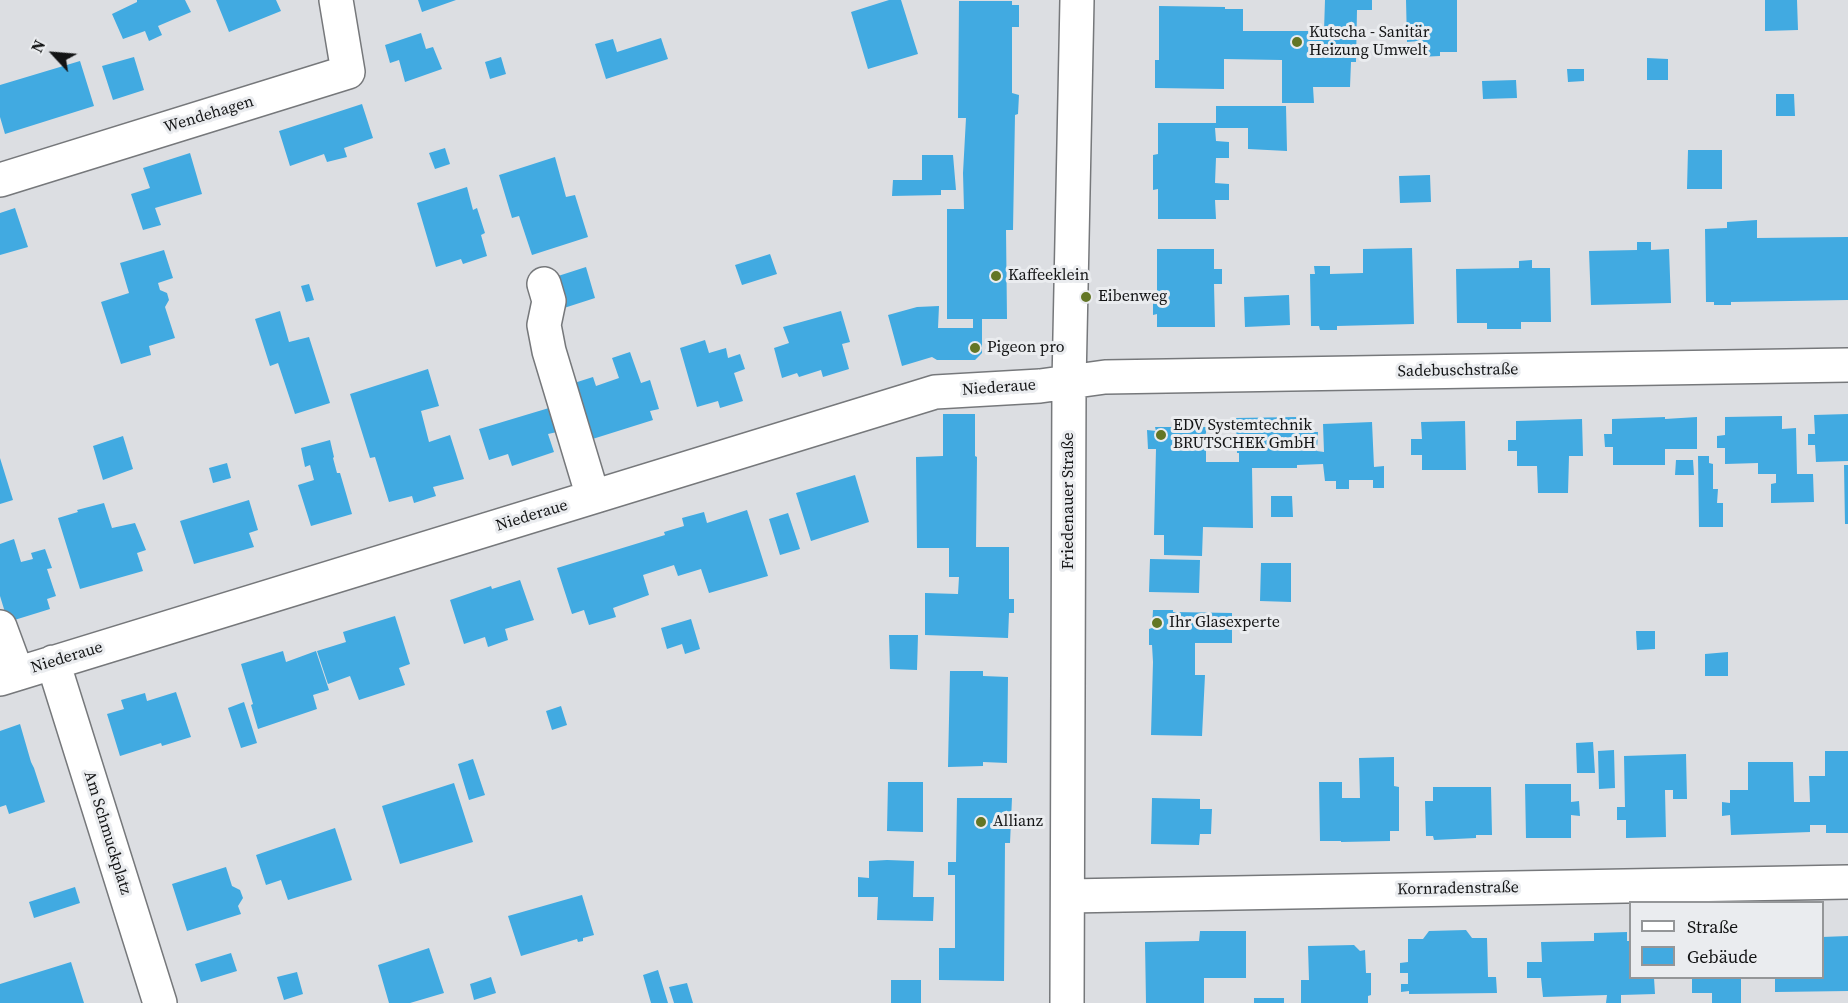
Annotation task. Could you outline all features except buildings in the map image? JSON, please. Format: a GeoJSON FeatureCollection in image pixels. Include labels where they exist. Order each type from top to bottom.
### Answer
{"type":"FeatureCollection","features":[{"type":"Feature","properties":{"kind":"street","name":"Wendehagen"},"geometry":{"type":"LineString","coordinates":[[0,180],[348,72],[336,0]]}},
{"type":"Feature","properties":{"kind":"street","name":"Friedenauer Straße"},"geometry":{"type":"LineString","coordinates":[[1067,1003],[1069,383],[1077,0]]}},
{"type":"Feature","properties":{"kind":"street"},"geometry":{"type":"LineString","coordinates":[[544,284],[549,301],[544,325],[549,351],[593,497]]}},
{"type":"Feature","properties":{"kind":"street","name":"Sadebuschstraße"},"geometry":{"type":"LineString","coordinates":[[1069,383],[1105,377],[1848,365]]}},
{"type":"Feature","properties":{"kind":"street","name":"Niederaue"},"geometry":{"type":"LineString","coordinates":[[8,676],[935,392],[1069,383]]}},
{"type":"Feature","properties":{"kind":"street"},"geometry":{"type":"LineString","coordinates":[[0,627],[8,676]]}},
{"type":"Feature","properties":{"kind":"street","name":"Am Schmuckplatz"},"geometry":{"type":"LineString","coordinates":[[53,662],[160,1003]]}},
{"type":"Feature","properties":{"kind":"street","name":"Kornradenstraße"},"geometry":{"type":"LineString","coordinates":[[1068,896],[1848,882]]}},
{"type":"Feature","properties":{"kind":"place","name":"Kutscha - Sanitär Heizung Umwelt"},"geometry":{"type":"Point","coordinates":[1297,42]}},
{"type":"Feature","properties":{"kind":"place","name":"Kaffeeklein"},"geometry":{"type":"Point","coordinates":[996,276]}},
{"type":"Feature","properties":{"kind":"place","name":"Eibenweg"},"geometry":{"type":"Point","coordinates":[1086,297]}},
{"type":"Feature","properties":{"kind":"place","name":"Pigeon pro"},"geometry":{"type":"Point","coordinates":[975,348]}},
{"type":"Feature","properties":{"kind":"place","name":"EDV Systemtechnik BRUTSCHEK GmbH"},"geometry":{"type":"Point","coordinates":[1161,435]}},
{"type":"Feature","properties":{"kind":"place","name":"Ihr Glasexperte"},"geometry":{"type":"Point","coordinates":[1157,623]}},
{"type":"Feature","properties":{"kind":"place","name":"Allianz"},"geometry":{"type":"Point","coordinates":[981,822]}}]}
